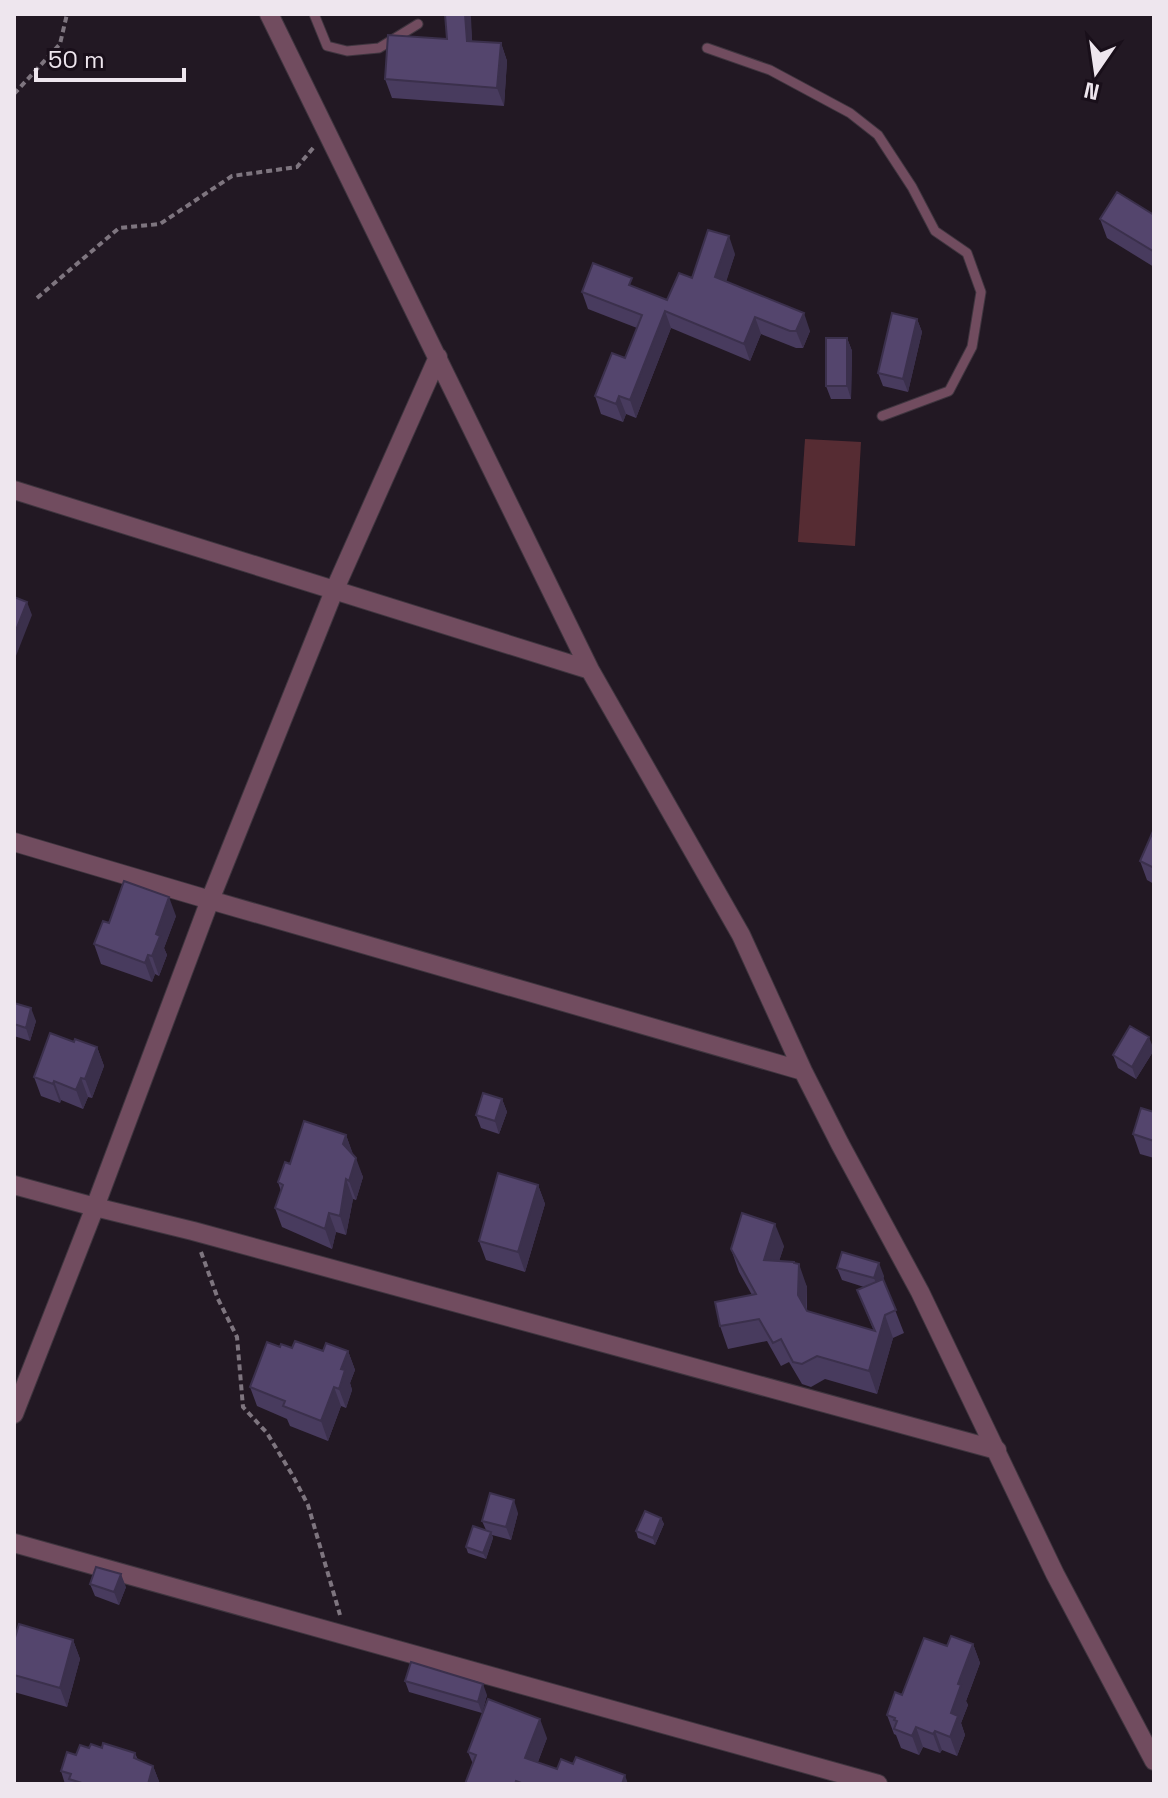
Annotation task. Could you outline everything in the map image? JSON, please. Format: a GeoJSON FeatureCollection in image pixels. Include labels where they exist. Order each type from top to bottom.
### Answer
{"type":"FeatureCollection","features":[{"type":"Feature","properties":{"kind":"street"},"geometry":{"type":"LineString","coordinates":[[269,14],[590,670],[741,935],[803,1071],[920,1292],[1055,1574],[1154,1761]]}},
{"type":"Feature","properties":{"kind":"street"},"geometry":{"type":"LineString","coordinates":[[14,1414],[210,900],[334,591],[438,357]]}},
{"type":"Feature","properties":{"kind":"street"},"geometry":{"type":"LineString","coordinates":[[14,490],[590,670]]}},
{"type":"Feature","properties":{"kind":"street"},"geometry":{"type":"LineString","coordinates":[[14,842],[803,1071]]}},
{"type":"Feature","properties":{"kind":"street"},"geometry":{"type":"LineString","coordinates":[[14,1185],[997,1450]]}},
{"type":"Feature","properties":{"kind":"street"},"geometry":{"type":"LineString","coordinates":[[14,1543],[878,1784]]}},
{"type":"Feature","properties":{"kind":"lane"},"geometry":{"type":"LineString","coordinates":[[314,14],[327,46],[347,51],[379,48],[418,24]]}},
{"type":"Feature","properties":{"kind":"lane"},"geometry":{"type":"LineString","coordinates":[[707,48],[770,70],[850,113],[878,135],[912,187],[935,231],[967,253],[981,292],[972,347],[949,391],[882,416]]}},
{"type":"Feature","properties":{"kind":"path"},"geometry":{"type":"LineString","coordinates":[[14,94],[60,44],[67,14]]}},
{"type":"Feature","properties":{"kind":"path"},"geometry":{"type":"LineString","coordinates":[[37,298],[119,228],[160,224],[232,176],[297,167],[327,134]]}},
{"type":"Feature","properties":{"kind":"path"},"geometry":{"type":"LineString","coordinates":[[193,1231],[218,1299],[237,1337],[243,1407],[267,1433],[308,1505],[346,1636]]}},
{"type":"Feature","properties":{"kind":"shaded area"},"geometry":{"type":"Polygon","coordinates":[[[805,439],[861,442],[855,546],[798,542],[805,439]]]}},
{"type":"Feature","properties":{"kind":"building"},"geometry":{"type":"Polygon","coordinates":[[[445,14],[465,14],[467,41],[501,43],[497,88],[385,79],[388,35],[447,39],[445,14]]]}},
{"type":"Feature","properties":{"kind":"building"},"geometry":{"type":"Polygon","coordinates":[[[1117,192],[1154,215],[1153,251],[1100,219],[1117,192]]]}},
{"type":"Feature","properties":{"kind":"building"},"geometry":{"type":"Polygon","coordinates":[[[708,230],[729,236],[715,277],[804,313],[796,331],[755,317],[744,344],[665,311],[630,400],[619,396],[616,404],[595,396],[612,353],[625,358],[642,315],[582,292],[593,263],[632,278],[629,285],[667,300],[679,273],[692,278],[708,230]]]}},
{"type":"Feature","properties":{"kind":"building"},"geometry":{"type":"Polygon","coordinates":[[[892,313],[917,319],[903,379],[878,373],[892,313]]]}},
{"type":"Feature","properties":{"kind":"building"},"geometry":{"type":"Polygon","coordinates":[[[826,338],[847,338],[847,386],[826,386],[826,338]]]}},
{"type":"Feature","properties":{"kind":"building"},"geometry":{"type":"Polygon","coordinates":[[[14,597],[27,602],[14,635],[14,597]]]}},
{"type":"Feature","properties":{"kind":"building"},"geometry":{"type":"Polygon","coordinates":[[[1154,829],[1154,868],[1140,861],[1154,829]]]}},
{"type":"Feature","properties":{"kind":"building"},"geometry":{"type":"Polygon","coordinates":[[[124,881],[169,897],[156,934],[160,936],[152,956],[148,955],[145,963],[94,944],[103,921],[109,923],[124,881]]]}},
{"type":"Feature","properties":{"kind":"building"},"geometry":{"type":"Polygon","coordinates":[[[14,1003],[31,1008],[26,1028],[14,1024],[14,1003]]]}},
{"type":"Feature","properties":{"kind":"building"},"geometry":{"type":"Polygon","coordinates":[[[1130,1026],[1149,1037],[1132,1067],[1113,1055],[1130,1026]]]}},
{"type":"Feature","properties":{"kind":"building"},"geometry":{"type":"Polygon","coordinates":[[[50,1033],[97,1047],[85,1079],[81,1078],[76,1090],[34,1077],[50,1033]]]}},
{"type":"Feature","properties":{"kind":"building"},"geometry":{"type":"Polygon","coordinates":[[[483,1093],[502,1099],[495,1121],[476,1115],[483,1093]]]}},
{"type":"Feature","properties":{"kind":"building"},"geometry":{"type":"Polygon","coordinates":[[[1141,1108],[1154,1112],[1154,1141],[1133,1134],[1141,1108]]]}},
{"type":"Feature","properties":{"kind":"building"},"geometry":{"type":"Polygon","coordinates":[[[304,1121],[346,1135],[343,1144],[356,1158],[349,1181],[346,1179],[340,1216],[329,1213],[325,1229],[275,1208],[283,1185],[278,1182],[285,1162],[290,1164],[304,1121]]]}},
{"type":"Feature","properties":{"kind":"building"},"geometry":{"type":"Polygon","coordinates":[[[498,1173],[538,1185],[518,1252],[479,1241],[498,1173]]]}},
{"type":"Feature","properties":{"kind":"building"},"geometry":{"type":"Polygon","coordinates":[[[742,1213],[775,1224],[764,1260],[799,1264],[798,1295],[807,1311],[875,1331],[857,1290],[883,1279],[896,1310],[885,1315],[869,1371],[817,1356],[802,1364],[793,1362],[781,1339],[773,1343],[759,1319],[720,1326],[715,1302],[756,1294],[731,1249],[742,1213]]]}},
{"type":"Feature","properties":{"kind":"building"},"geometry":{"type":"Polygon","coordinates":[[[842,1252],[879,1263],[874,1278],[837,1268],[842,1252]]]}},
{"type":"Feature","properties":{"kind":"building"},"geometry":{"type":"Polygon","coordinates":[[[295,1341],[323,1351],[326,1343],[348,1351],[341,1369],[345,1370],[339,1389],[334,1387],[321,1421],[283,1406],[285,1401],[250,1387],[267,1342],[292,1348],[295,1341]]]}},
{"type":"Feature","properties":{"kind":"building"},"geometry":{"type":"Polygon","coordinates":[[[490,1493],[514,1500],[506,1527],[482,1521],[490,1493]]]}},
{"type":"Feature","properties":{"kind":"building"},"geometry":{"type":"Polygon","coordinates":[[[645,1511],[661,1518],[653,1538],[636,1531],[645,1511]]]}},
{"type":"Feature","properties":{"kind":"building"},"geometry":{"type":"Polygon","coordinates":[[[473,1526],[491,1532],[483,1553],[466,1547],[473,1526]]]}},
{"type":"Feature","properties":{"kind":"building"},"geometry":{"type":"Polygon","coordinates":[[[96,1567],[121,1574],[114,1592],[90,1584],[96,1567]]]}},
{"type":"Feature","properties":{"kind":"building"},"geometry":{"type":"Polygon","coordinates":[[[19,1624],[73,1640],[60,1688],[14,1675],[14,1641],[19,1624]]]}},
{"type":"Feature","properties":{"kind":"building"},"geometry":{"type":"Polygon","coordinates":[[[951,1636],[973,1644],[958,1684],[961,1685],[951,1713],[958,1716],[950,1737],[916,1727],[912,1736],[894,1729],[897,1721],[887,1715],[895,1692],[902,1695],[924,1638],[947,1646],[951,1636]]]}},
{"type":"Feature","properties":{"kind":"building"},"geometry":{"type":"Polygon","coordinates":[[[411,1662],[483,1684],[478,1702],[405,1681],[411,1662]]]}},
{"type":"Feature","properties":{"kind":"building"},"geometry":{"type":"Polygon","coordinates":[[[488,1699],[540,1719],[525,1758],[557,1769],[561,1759],[573,1764],[576,1757],[625,1775],[622,1784],[524,1784],[516,1781],[515,1784],[465,1784],[476,1755],[468,1752],[488,1699]]]}},
{"type":"Feature","properties":{"kind":"building"},"geometry":{"type":"Polygon","coordinates":[[[103,1743],[135,1753],[134,1758],[153,1766],[148,1784],[85,1784],[69,1779],[71,1774],[61,1771],[67,1752],[76,1755],[80,1745],[89,1748],[91,1744],[102,1748],[103,1743]]]}}]}
